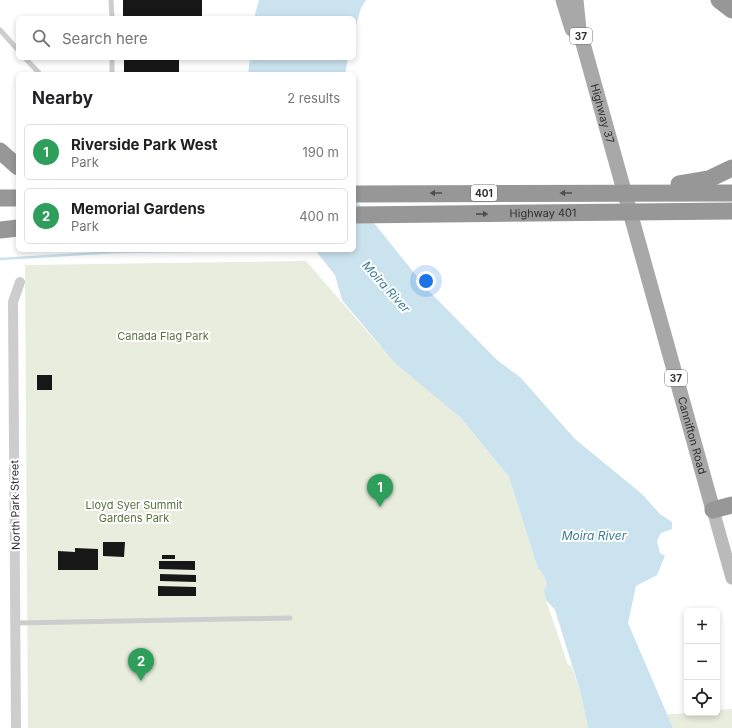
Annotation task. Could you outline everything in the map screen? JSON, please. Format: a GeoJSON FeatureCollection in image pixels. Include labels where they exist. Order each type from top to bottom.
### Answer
{"type":"FeatureCollection","features":[{"type":"Feature","properties":{"kind":"highway"},"geometry":{"type":"LineString","coordinates":[[720,0],[732,10]]}},
{"type":"Feature","properties":{"kind":"highway"},"geometry":{"type":"LineString","coordinates":[[0,151],[16,165]]}},
{"type":"Feature","properties":{"kind":"highway"},"geometry":{"type":"LineString","coordinates":[[605,193],[699,182],[725,173],[732,168]]}},
{"type":"Feature","properties":{"kind":"highway","name":"Highway 401"},"geometry":{"type":"LineString","coordinates":[[358,194],[732,193]]}},
{"type":"Feature","properties":{"kind":"highway"},"geometry":{"type":"LineString","coordinates":[[0,198],[16,198]]}},
{"type":"Feature","properties":{"kind":"highway","name":"Highway 401"},"geometry":{"type":"LineString","coordinates":[[356,215],[732,212]]}},
{"type":"Feature","properties":{"kind":"highway"},"geometry":{"type":"LineString","coordinates":[[590,213],[706,219],[732,222]]}},
{"type":"Feature","properties":{"kind":"highway"},"geometry":{"type":"LineString","coordinates":[[0,218],[16,218]]}},
{"type":"Feature","properties":{"kind":"highway"},"geometry":{"type":"LineString","coordinates":[[0,230],[16,228]]}},
{"type":"Feature","properties":{"kind":"highway"},"geometry":{"type":"LineString","coordinates":[[713,510],[732,505]]}},
{"type":"Feature","properties":{"kind":"main road"},"geometry":{"type":"LineString","coordinates":[[563,0],[607,130]]}},
{"type":"Feature","properties":{"kind":"main road","name":"Highway 37"},"geometry":{"type":"LineString","coordinates":[[576,0],[579,29],[592,70],[607,130],[640,246]]}},
{"type":"Feature","properties":{"kind":"main road","name":"Highway 37"},"geometry":{"type":"LineString","coordinates":[[585,0],[586,32],[592,70]]}},
{"type":"Feature","properties":{"kind":"main road","name":"Cannifton Road"},"geometry":{"type":"LineString","coordinates":[[640,246],[732,578]]}},
{"type":"Feature","properties":{"kind":"street","name":"North Park Street"},"geometry":{"type":"LineString","coordinates":[[16,728],[13,302],[20,282]]}},
{"type":"Feature","properties":{"kind":"lane"},"geometry":{"type":"LineString","coordinates":[[111,0],[112,16]]}},
{"type":"Feature","properties":{"kind":"lane"},"geometry":{"type":"LineString","coordinates":[[0,30],[16,48]]}},
{"type":"Feature","properties":{"kind":"lane"},"geometry":{"type":"LineString","coordinates":[[27,60],[38,72]]}},
{"type":"Feature","properties":{"kind":"lane"},"geometry":{"type":"LineString","coordinates":[[112,60],[112,72]]}},
{"type":"Feature","properties":{"kind":"lane"},"geometry":{"type":"LineString","coordinates":[[16,623],[290,618]]}},
{"type":"Feature","properties":{"kind":"green space"},"geometry":{"type":"Polygon","coordinates":[[[306,261],[380,346],[461,418],[509,477],[538,569],[543,574],[547,585],[544,590],[546,600],[568,665],[571,665],[581,694],[588,728],[28,728],[25,265],[306,261]]]}},
{"type":"Feature","properties":{"kind":"green space"},"geometry":{"type":"Polygon","coordinates":[[[732,709],[732,728],[673,728],[667,714],[684,714],[684,716],[720,716],[720,710],[732,709]]]}},
{"type":"Feature","properties":{"kind":"water"},"geometry":{"type":"Polygon","coordinates":[[[259,0],[366,0],[361,8],[356,25],[356,16],[255,16],[259,0]]]}},
{"type":"Feature","properties":{"kind":"water"},"geometry":{"type":"Polygon","coordinates":[[[250,60],[348,60],[345,72],[248,72],[250,60]]]}},
{"type":"Feature","properties":{"kind":"water","name":"Moira River"},"geometry":{"type":"Polygon","coordinates":[[[356,200],[427,289],[497,360],[520,377],[575,439],[642,494],[660,514],[672,522],[672,529],[661,533],[657,541],[660,553],[665,556],[657,575],[636,586],[628,623],[673,728],[588,728],[581,694],[555,610],[546,600],[544,590],[547,585],[545,578],[538,569],[509,477],[461,418],[394,362],[342,300],[335,275],[317,252],[356,252],[356,200]]]}},
{"type":"Feature","properties":{"kind":"building"},"geometry":{"type":"Polygon","coordinates":[[[123,0],[202,0],[202,16],[123,16],[123,0]]]}},
{"type":"Feature","properties":{"kind":"building"},"geometry":{"type":"Polygon","coordinates":[[[124,60],[179,60],[179,72],[124,72],[124,60]]]}},
{"type":"Feature","properties":{"kind":"building"},"geometry":{"type":"Polygon","coordinates":[[[37,375],[52,375],[52,390],[37,390],[37,375]]]}},
{"type":"Feature","properties":{"kind":"building"},"geometry":{"type":"Polygon","coordinates":[[[103,542],[125,542],[124,557],[103,556],[103,542]]]}},
{"type":"Feature","properties":{"kind":"building"},"geometry":{"type":"Polygon","coordinates":[[[75,548],[98,549],[98,570],[58,570],[58,551],[75,552],[75,548]]]}},
{"type":"Feature","properties":{"kind":"building"},"geometry":{"type":"Polygon","coordinates":[[[162,555],[175,555],[175,559],[162,559],[162,555]]]}},
{"type":"Feature","properties":{"kind":"building"},"geometry":{"type":"Polygon","coordinates":[[[159,561],[195,561],[195,570],[159,569],[159,561]]]}},
{"type":"Feature","properties":{"kind":"building"},"geometry":{"type":"Polygon","coordinates":[[[160,574],[196,575],[196,582],[160,581],[160,574]]]}},
{"type":"Feature","properties":{"kind":"building"},"geometry":{"type":"Polygon","coordinates":[[[158,586],[196,587],[196,596],[158,596],[158,586]]]}},
{"type":"Feature","properties":{"kind":"waterway"},"geometry":{"type":"LineString","coordinates":[[0,259],[115,252]]}},
{"type":"Feature","properties":{"kind":"place","name":"Riverside Park West"},"geometry":{"type":"Point","coordinates":[380,507]}},
{"type":"Feature","properties":{"kind":"place","name":"Memorial Gardens"},"geometry":{"type":"Point","coordinates":[141,681]}},
{"type":"Feature","properties":{"kind":"park label","name":"Canada Flag Park"},"geometry":{"type":"Point","coordinates":[163,336]}},
{"type":"Feature","properties":{"kind":"park label","name":"Lloyd Syer Summit Gardens Park"},"geometry":{"type":"Point","coordinates":[134,511]}}]}
